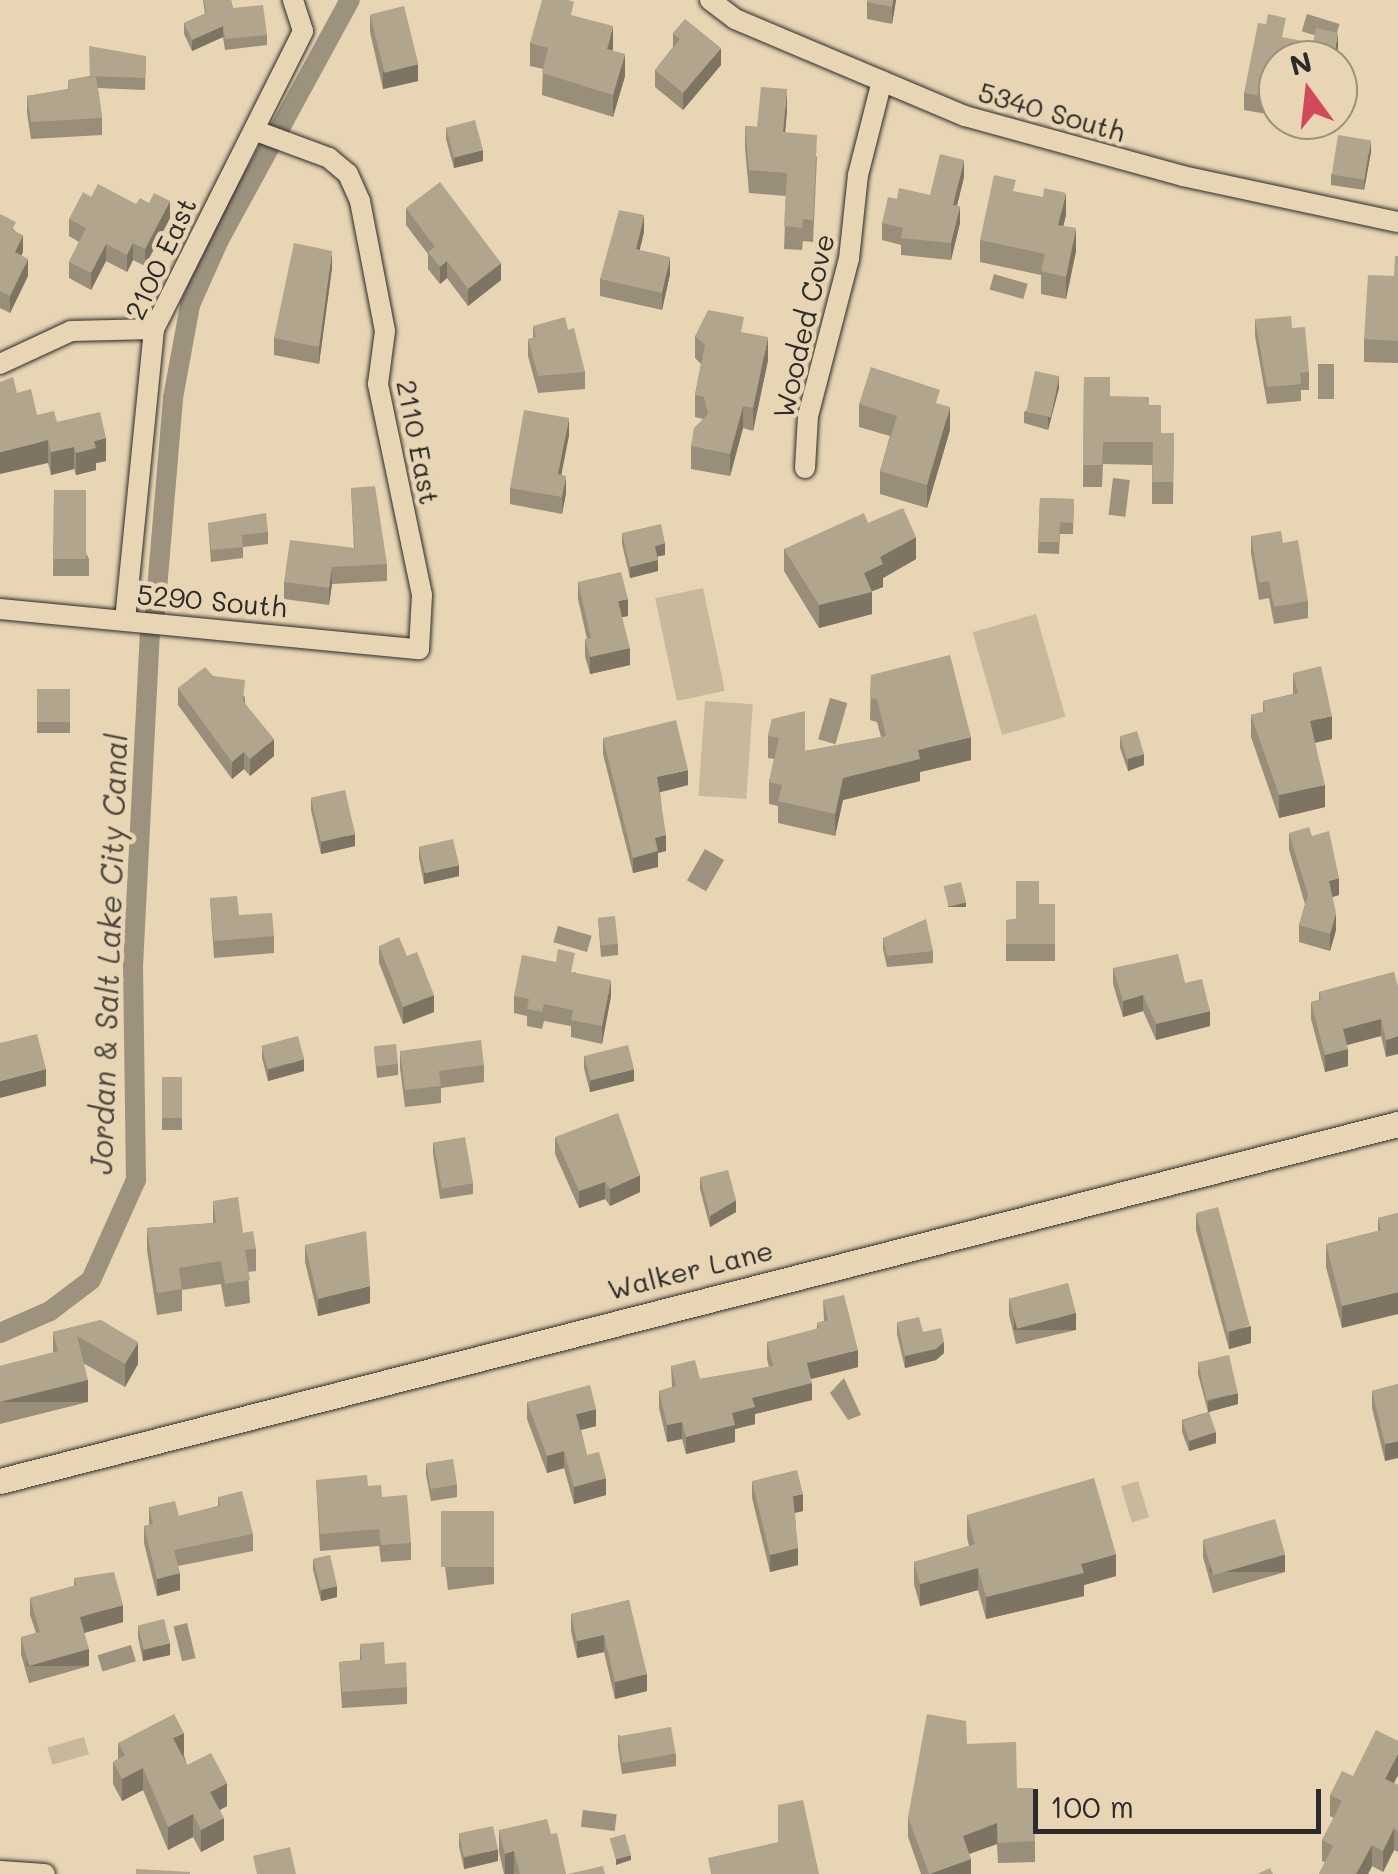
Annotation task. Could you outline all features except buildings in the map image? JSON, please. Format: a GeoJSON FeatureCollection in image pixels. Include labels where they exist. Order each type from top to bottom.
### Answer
{"type":"FeatureCollection","features":[{"type":"Feature","properties":{"kind":"street","name":"2100 East"},"geometry":{"type":"LineString","coordinates":[[125,620],[154,329],[270,136],[303,31],[292,0]]}},
{"type":"Feature","properties":{"kind":"street","name":"5340 South"},"geometry":{"type":"LineString","coordinates":[[710,0],[734,19],[966,116],[1169,173],[1398,222]]}},
{"type":"Feature","properties":{"kind":"street","name":"Wooded Cove"},"geometry":{"type":"LineString","coordinates":[[805,468],[808,416],[849,259],[858,175],[882,80]]}},
{"type":"Feature","properties":{"kind":"street","name":"2110 East"},"geometry":{"type":"LineString","coordinates":[[270,136],[329,158],[348,174],[360,202],[385,331],[378,384],[422,596],[419,649]]}},
{"type":"Feature","properties":{"kind":"street"},"geometry":{"type":"LineString","coordinates":[[0,364],[70,331],[154,329]]}},
{"type":"Feature","properties":{"kind":"street","name":"5290 South"},"geometry":{"type":"LineString","coordinates":[[0,608],[419,649]]}},
{"type":"Feature","properties":{"kind":"street","name":"Walker Lane"},"geometry":{"type":"LineString","coordinates":[[0,1481],[1398,1124]]}},
{"type":"Feature","properties":{"kind":"street"},"geometry":{"type":"LineString","coordinates":[[0,1871],[46,1874]]}},
{"type":"Feature","properties":{"kind":"shaded area"},"geometry":{"type":"Polygon","coordinates":[[[1307,14],[1340,24],[1335,40],[1302,31],[1307,14]]]}},
{"type":"Feature","properties":{"kind":"shaded area"},"geometry":{"type":"Polygon","coordinates":[[[994,274],[1028,284],[1023,299],[990,289],[994,274]]]}},
{"type":"Feature","properties":{"kind":"shaded area"},"geometry":{"type":"Polygon","coordinates":[[[1318,364],[1334,364],[1334,399],[1318,399],[1318,364]]]}},
{"type":"Feature","properties":{"kind":"shaded area"},"geometry":{"type":"Polygon","coordinates":[[[1113,478],[1130,480],[1125,517],[1108,515],[1113,478]]]}},
{"type":"Feature","properties":{"kind":"shaded area"},"geometry":{"type":"Polygon","coordinates":[[[703,588],[725,691],[677,701],[655,598],[703,588]]]}},
{"type":"Feature","properties":{"kind":"shaded area"},"geometry":{"type":"Polygon","coordinates":[[[1036,614],[1065,717],[1002,735],[973,632],[1036,614]]]}},
{"type":"Feature","properties":{"kind":"shaded area"},"geometry":{"type":"Polygon","coordinates":[[[830,698],[847,703],[835,744],[818,739],[830,698]]]}},
{"type":"Feature","properties":{"kind":"shaded area"},"geometry":{"type":"Polygon","coordinates":[[[705,701],[753,704],[746,799],[698,796],[705,701]]]}},
{"type":"Feature","properties":{"kind":"shaded area"},"geometry":{"type":"Polygon","coordinates":[[[705,849],[724,860],[706,891],[687,880],[705,849]]]}},
{"type":"Feature","properties":{"kind":"shaded area"},"geometry":{"type":"Polygon","coordinates":[[[558,926],[592,936],[587,952],[553,942],[558,926]]]}},
{"type":"Feature","properties":{"kind":"shaded area"},"geometry":{"type":"Polygon","coordinates":[[[844,1378],[861,1415],[848,1420],[830,1393],[844,1378]]]}},
{"type":"Feature","properties":{"kind":"shaded area"},"geometry":{"type":"Polygon","coordinates":[[[1138,1481],[1149,1517],[1132,1523],[1121,1486],[1138,1481]]]}},
{"type":"Feature","properties":{"kind":"shaded area"},"geometry":{"type":"Polygon","coordinates":[[[187,1623],[196,1658],[182,1661],[173,1626],[187,1623]]]}},
{"type":"Feature","properties":{"kind":"shaded area"},"geometry":{"type":"Polygon","coordinates":[[[131,1645],[136,1661],[102,1671],[98,1655],[131,1645]]]}},
{"type":"Feature","properties":{"kind":"shaded area"},"geometry":{"type":"Polygon","coordinates":[[[84,1737],[89,1754],[52,1765],[47,1747],[84,1737]]]}},
{"type":"Feature","properties":{"kind":"shaded area"},"geometry":{"type":"Polygon","coordinates":[[[583,1810],[617,1814],[615,1831],[581,1827],[583,1810]]]}},
{"type":"Feature","properties":{"kind":"waterway","name":"Jordan & Salt Lake City Canal"},"geometry":{"type":"LineString","coordinates":[[155,613],[173,398],[190,305],[219,240],[350,0]]}},
{"type":"Feature","properties":{"kind":"waterway","name":"Jordan & Salt Lake City Canal"},"geometry":{"type":"LineString","coordinates":[[0,1333],[50,1311],[91,1280],[136,1180],[133,966],[150,634]]}}]}
